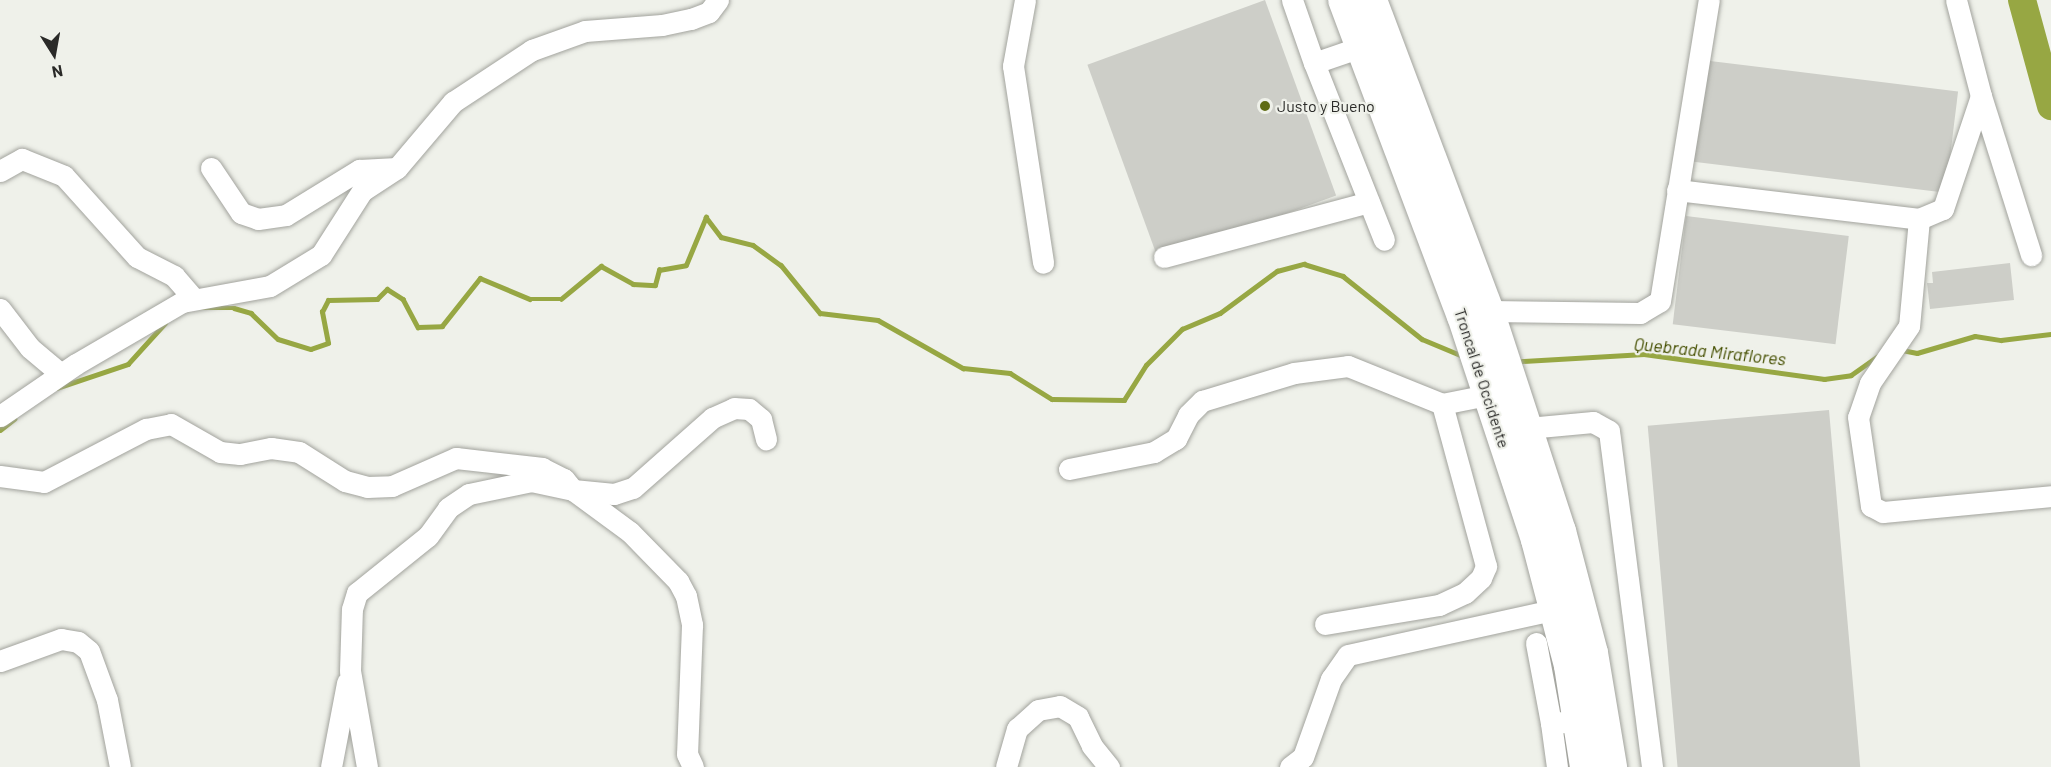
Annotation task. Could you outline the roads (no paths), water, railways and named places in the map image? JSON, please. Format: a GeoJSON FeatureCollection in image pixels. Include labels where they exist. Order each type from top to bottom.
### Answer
{"type":"FeatureCollection","features":[{"type":"Feature","properties":{"kind":"highway"},"geometry":{"type":"LineString","coordinates":[[1330,0],[1407,170]]}},
{"type":"Feature","properties":{"kind":"highway","name":"Troncal de Occidente"},"geometry":{"type":"LineString","coordinates":[[1343,0],[1487,394],[1557,609],[1580,720],[1585,767]]}},
{"type":"Feature","properties":{"kind":"highway","name":"Troncal de Occidente"},"geometry":{"type":"LineString","coordinates":[[1372,0],[1489,311],[1528,428],[1581,600],[1612,767]]}},
{"type":"Feature","properties":{"kind":"highway"},"geometry":{"type":"LineString","coordinates":[[1386,0],[1397,66]]}},
{"type":"Feature","properties":{"kind":"street"},"geometry":{"type":"LineString","coordinates":[[0,416],[61,374],[182,302],[270,286],[321,255],[362,191],[397,168],[453,102],[531,50],[585,31],[676,23],[709,12],[718,0]]}},
{"type":"Feature","properties":{"kind":"street"},"geometry":{"type":"LineString","coordinates":[[1025,0],[1013,66],[1043,262]]}},
{"type":"Feature","properties":{"kind":"street"},"geometry":{"type":"LineString","coordinates":[[1292,0],[1314,63],[1384,240]]}},
{"type":"Feature","properties":{"kind":"street"},"geometry":{"type":"LineString","coordinates":[[1489,311],[1640,313],[1660,301],[1709,0]]}},
{"type":"Feature","properties":{"kind":"street"},"geometry":{"type":"LineString","coordinates":[[1956,0],[1981,96],[2031,255]]}},
{"type":"Feature","properties":{"kind":"street"},"geometry":{"type":"LineString","coordinates":[[1314,63],[1352,50]]}},
{"type":"Feature","properties":{"kind":"street"},"geometry":{"type":"LineString","coordinates":[[1677,190],[1919,219],[1943,209],[1981,96]]}},
{"type":"Feature","properties":{"kind":"street"},"geometry":{"type":"LineString","coordinates":[[0,171],[22,159],[64,177],[137,257],[174,276],[194,299]]}},
{"type":"Feature","properties":{"kind":"street"},"geometry":{"type":"LineString","coordinates":[[211,168],[235,207],[249,217],[268,219],[295,211],[358,170],[397,168]]}},
{"type":"Feature","properties":{"kind":"street"},"geometry":{"type":"LineString","coordinates":[[1164,258],[1369,202]]}},
{"type":"Feature","properties":{"kind":"street"},"geometry":{"type":"LineString","coordinates":[[1919,219],[1909,326],[1870,383],[1858,417],[1871,506],[1883,512],[2051,496]]}},
{"type":"Feature","properties":{"kind":"street"},"geometry":{"type":"LineString","coordinates":[[0,309],[30,348],[61,374]]}},
{"type":"Feature","properties":{"kind":"street"},"geometry":{"type":"LineString","coordinates":[[1069,469],[1154,452],[1176,439],[1188,415],[1202,400],[1294,373],[1348,366],[1442,404],[1487,394]]}},
{"type":"Feature","properties":{"kind":"street"},"geometry":{"type":"LineString","coordinates":[[1325,624],[1439,604],[1465,593],[1481,578],[1486,566],[1442,404]]}},
{"type":"Feature","properties":{"kind":"street"},"geometry":{"type":"LineString","coordinates":[[331,767],[350,671],[352,609],[357,593],[428,536],[448,508],[469,494],[531,481],[573,490],[623,493],[712,418],[734,408],[749,409],[761,419],[766,439]]}},
{"type":"Feature","properties":{"kind":"street"},"geometry":{"type":"LineString","coordinates":[[1528,428],[1593,422],[1609,431],[1652,767]]}},
{"type":"Feature","properties":{"kind":"street"},"geometry":{"type":"LineString","coordinates":[[0,476],[44,482],[146,429],[171,424],[220,452],[240,454],[271,448],[299,452],[345,481],[367,488],[392,486],[456,458],[542,468],[564,479],[573,490],[630,532],[678,581],[686,596],[692,625],[687,754],[693,767]]}},
{"type":"Feature","properties":{"kind":"street"},"geometry":{"type":"LineString","coordinates":[[1290,767],[1303,757],[1331,679],[1348,655],[1557,609]]}},
{"type":"Feature","properties":{"kind":"street"},"geometry":{"type":"LineString","coordinates":[[0,661],[61,639],[78,642],[89,651],[107,700],[120,767]]}},
{"type":"Feature","properties":{"kind":"street"},"geometry":{"type":"LineString","coordinates":[[1536,643],[1557,767]]}},
{"type":"Feature","properties":{"kind":"street"},"geometry":{"type":"LineString","coordinates":[[350,671],[367,767]]}},
{"type":"Feature","properties":{"kind":"street"},"geometry":{"type":"LineString","coordinates":[[1006,767],[1017,729],[1038,710],[1060,706],[1078,717],[1092,746],[1109,767]]}},
{"type":"Feature","properties":{"kind":"street"},"geometry":{"type":"LineString","coordinates":[[1551,723],[1580,720]]}},
{"type":"Feature","properties":{"kind":"waterway"},"geometry":{"type":"LineString","coordinates":[[2022,0],[2051,106]]}},
{"type":"Feature","properties":{"kind":"waterway","name":"Quebrada Miraflores"},"geometry":{"type":"LineString","coordinates":[[202,308],[234,308],[251,313],[278,339],[311,349],[328,343],[322,312],[328,300],[377,299],[387,289],[403,299],[418,327],[442,326],[480,278],[530,299],[561,299],[601,266],[633,284],[655,285],[659,270],[686,265],[706,217],[721,237],[753,245],[781,265],[820,313],[878,320],[963,368],[1010,373],[1052,399],[1124,400],[1146,365],[1182,329],[1220,313],[1277,271],[1304,264],[1343,276],[1422,339],[1465,357]]}},
{"type":"Feature","properties":{"kind":"waterway","name":"Quebrada Miraflores"},"geometry":{"type":"LineString","coordinates":[[57,388],[128,364],[165,323]]}},
{"type":"Feature","properties":{"kind":"waterway","name":"Quebrada Miraflores"},"geometry":{"type":"LineString","coordinates":[[1902,350],[1917,353],[1975,336],[2001,340],[2051,334]]}},
{"type":"Feature","properties":{"kind":"waterway","name":"Quebrada Miraflores"},"geometry":{"type":"LineString","coordinates":[[1522,361],[1644,354],[1824,379],[1851,375],[1877,357]]}},
{"type":"Feature","properties":{"kind":"waterway","name":"Quebrada Miraflores"},"geometry":{"type":"LineString","coordinates":[[0,430],[14,419]]}},
{"type":"Feature","properties":{"kind":"place","name":"Justo y Bueno"},"geometry":{"type":"Point","coordinates":[1265,106]}}]}
